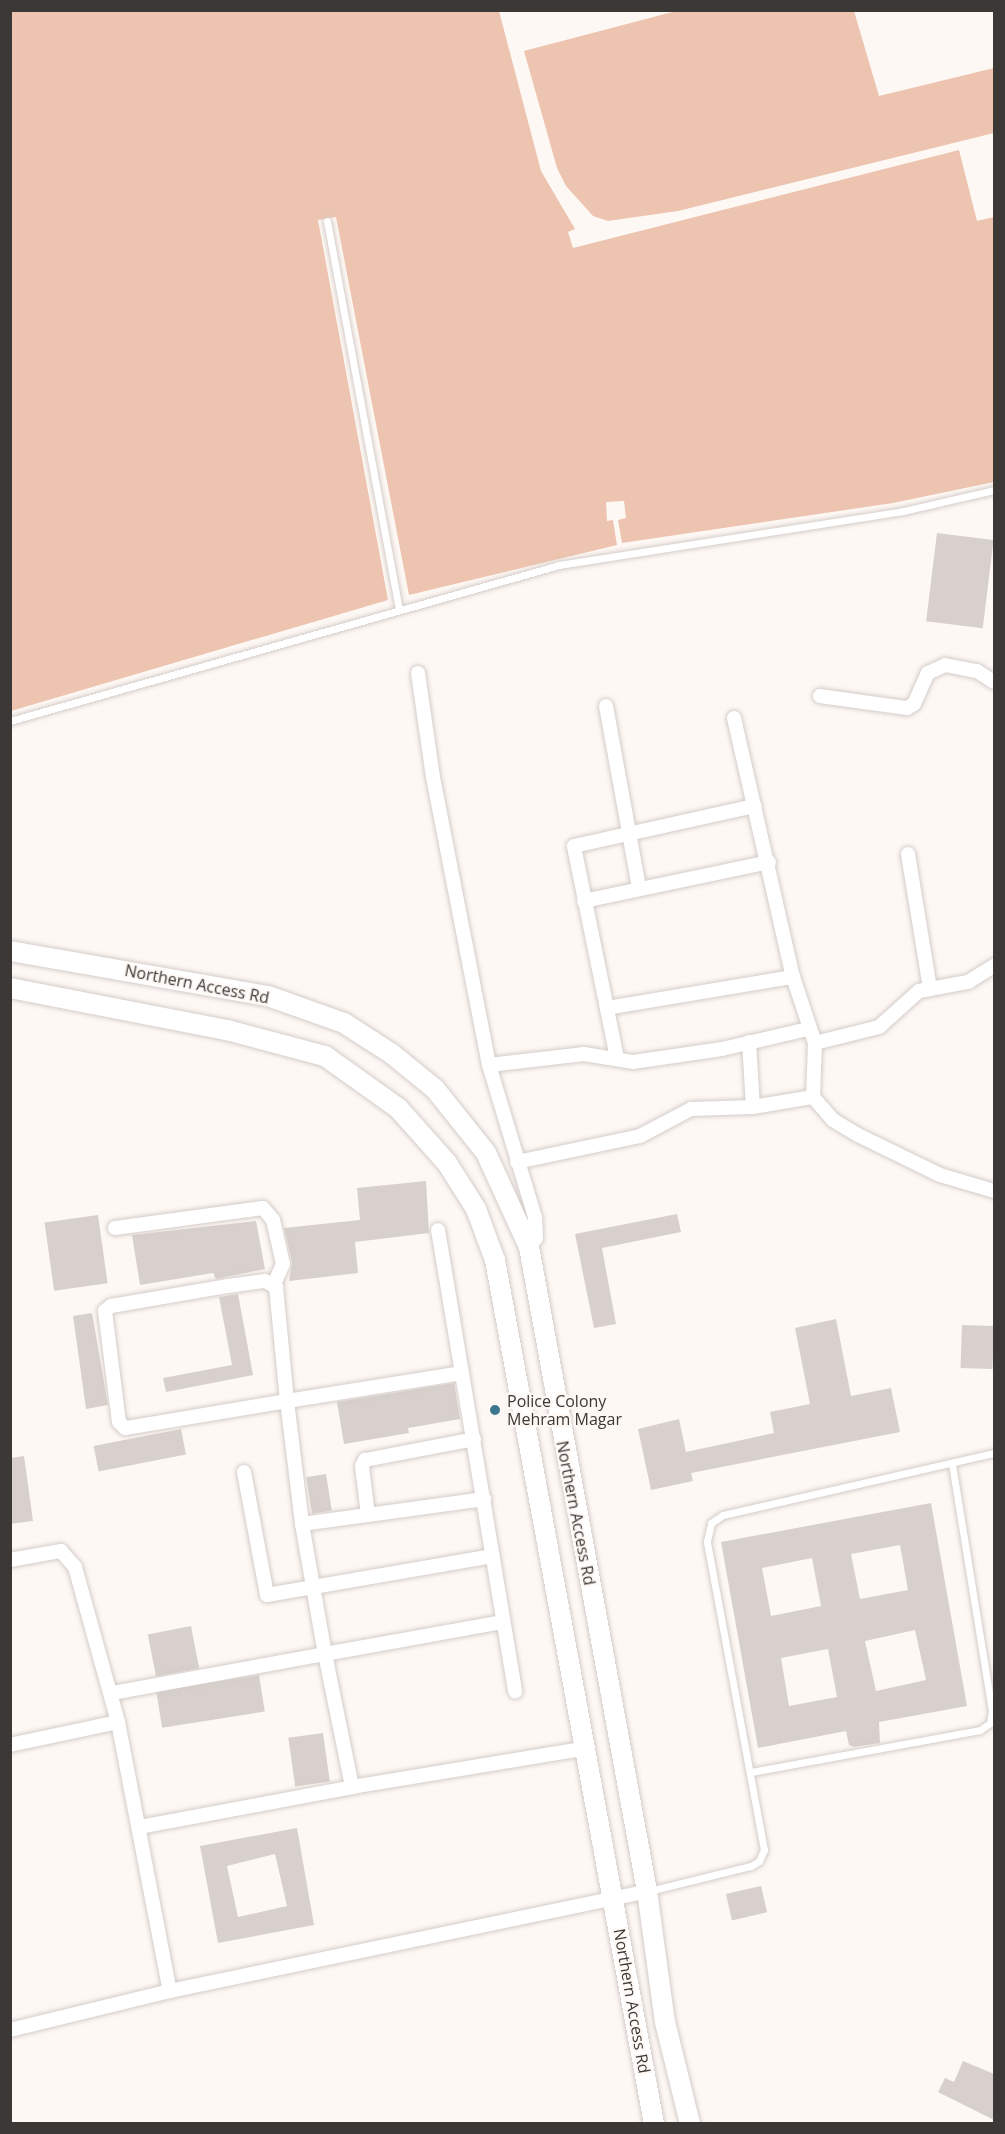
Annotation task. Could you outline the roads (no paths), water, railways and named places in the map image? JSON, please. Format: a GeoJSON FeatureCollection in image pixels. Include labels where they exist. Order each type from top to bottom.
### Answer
{"type":"FeatureCollection","features":[{"type":"Feature","properties":{"kind":"main road","name":"Northern Access Rd"},"geometry":{"type":"LineString","coordinates":[[10,951],[268,996],[344,1023],[392,1053],[435,1089],[486,1153],[529,1247],[535,1296],[647,1891],[665,2022],[692,2118]]}},
{"type":"Feature","properties":{"kind":"main road","name":"Northern Access Rd"},"geometry":{"type":"LineString","coordinates":[[10,988],[227,1030],[325,1056],[398,1108],[447,1163],[476,1209],[495,1260],[587,1749],[654,2124]]}},
{"type":"Feature","properties":{"kind":"main road"},"geometry":{"type":"LineString","coordinates":[[503,1303],[535,1296]]}},
{"type":"Feature","properties":{"kind":"street"},"geometry":{"type":"LineString","coordinates":[[820,696],[907,708],[914,704],[928,673],[945,665],[977,671],[994,682]]}},
{"type":"Feature","properties":{"kind":"street"},"geometry":{"type":"LineString","coordinates":[[418,673],[434,777],[489,1065],[537,1231],[529,1247]]}},
{"type":"Feature","properties":{"kind":"street"},"geometry":{"type":"LineString","coordinates":[[606,706],[639,888]]}},
{"type":"Feature","properties":{"kind":"street"},"geometry":{"type":"LineString","coordinates":[[734,718],[794,977],[814,1043],[813,1097],[834,1120],[858,1135],[940,1175],[994,1191]]}},
{"type":"Feature","properties":{"kind":"street"},"geometry":{"type":"LineString","coordinates":[[617,1058],[574,846],[755,806]]}},
{"type":"Feature","properties":{"kind":"street"},"geometry":{"type":"LineString","coordinates":[[908,854],[930,989]]}},
{"type":"Feature","properties":{"kind":"street"},"geometry":{"type":"LineString","coordinates":[[584,901],[769,862]]}},
{"type":"Feature","properties":{"kind":"street"},"geometry":{"type":"LineString","coordinates":[[814,1043],[879,1027],[914,994],[968,982],[994,966]]}},
{"type":"Feature","properties":{"kind":"street"},"geometry":{"type":"LineString","coordinates":[[607,1008],[794,977]]}},
{"type":"Feature","properties":{"kind":"street"},"geometry":{"type":"LineString","coordinates":[[489,1065],[584,1054],[633,1062],[749,1042],[808,1029]]}},
{"type":"Feature","properties":{"kind":"street"},"geometry":{"type":"LineString","coordinates":[[749,1042],[753,1107]]}},
{"type":"Feature","properties":{"kind":"street"},"geometry":{"type":"LineString","coordinates":[[517,1162],[640,1136],[691,1108],[753,1107],[813,1097]]}},
{"type":"Feature","properties":{"kind":"street"},"geometry":{"type":"LineString","coordinates":[[115,1228],[263,1208],[273,1220],[283,1264],[274,1284],[302,1524],[352,1788]]}},
{"type":"Feature","properties":{"kind":"street"},"geometry":{"type":"LineString","coordinates":[[438,1230],[515,1692]]}},
{"type":"Feature","properties":{"kind":"street"},"geometry":{"type":"LineString","coordinates":[[274,1284],[228,1286],[111,1306],[105,1314],[123,1428],[462,1373]]}},
{"type":"Feature","properties":{"kind":"street"},"geometry":{"type":"LineString","coordinates":[[368,1515],[365,1460],[474,1439]]}},
{"type":"Feature","properties":{"kind":"street"},"geometry":{"type":"LineString","coordinates":[[244,1472],[267,1593],[313,1589],[493,1556]]}},
{"type":"Feature","properties":{"kind":"street"},"geometry":{"type":"LineString","coordinates":[[302,1524],[484,1499]]}},
{"type":"Feature","properties":{"kind":"street"},"geometry":{"type":"LineString","coordinates":[[10,1560],[61,1551],[71,1560],[112,1694],[170,1991]]}},
{"type":"Feature","properties":{"kind":"street"},"geometry":{"type":"LineString","coordinates":[[112,1694],[503,1622]]}},
{"type":"Feature","properties":{"kind":"street"},"geometry":{"type":"LineString","coordinates":[[10,1745],[118,1722]]}},
{"type":"Feature","properties":{"kind":"street"},"geometry":{"type":"LineString","coordinates":[[139,1827],[352,1788],[587,1749]]}},
{"type":"Feature","properties":{"kind":"street"},"geometry":{"type":"LineString","coordinates":[[10,2030],[170,1991],[647,1891]]}},
{"type":"Feature","properties":{"kind":"lane"},"geometry":{"type":"LineString","coordinates":[[327,221],[399,608]]}},
{"type":"Feature","properties":{"kind":"lane"},"geometry":{"type":"LineString","coordinates":[[10,721],[399,608],[610,554],[903,511],[994,490]]}},
{"type":"Feature","properties":{"kind":"lane"},"geometry":{"type":"LineString","coordinates":[[647,1891],[759,1860],[764,1850],[707,1541],[711,1523],[723,1515],[952,1465],[994,1453]]}},
{"type":"Feature","properties":{"kind":"lane"},"geometry":{"type":"LineString","coordinates":[[751,1772],[980,1730],[990,1723],[992,1711],[952,1465]]}},
{"type":"Feature","properties":{"kind":"place","name":"Police Colony Mehram Magar"},"geometry":{"type":"Point","coordinates":[495,1410]}}]}
